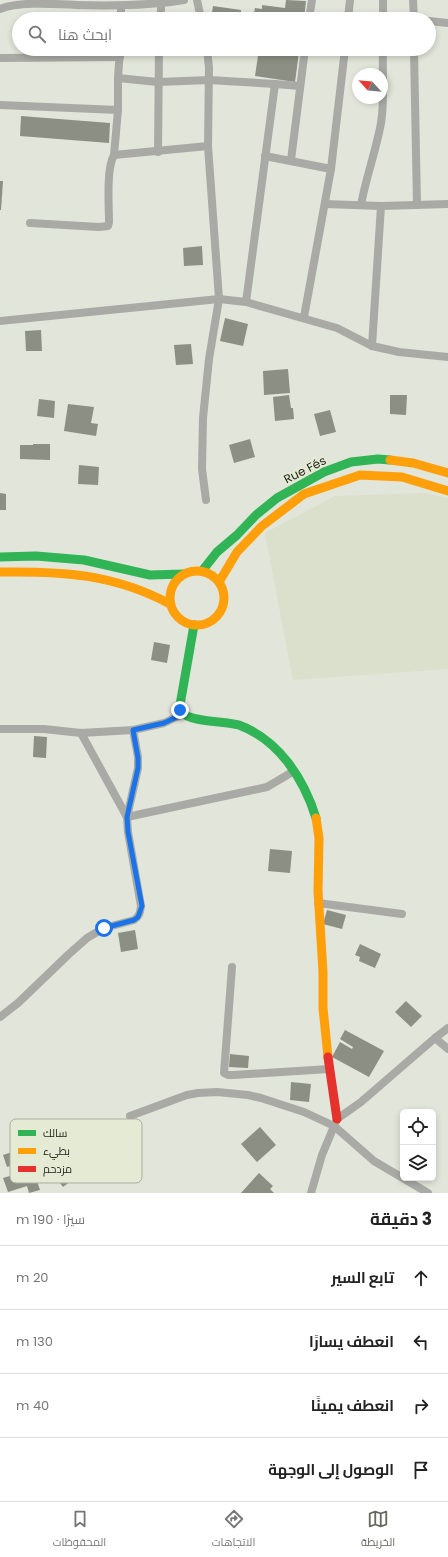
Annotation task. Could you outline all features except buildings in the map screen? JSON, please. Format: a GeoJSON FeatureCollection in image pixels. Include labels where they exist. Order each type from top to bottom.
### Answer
{"type":"FeatureCollection","features":[{"type":"Feature","properties":{"kind":"main road","name":"Rue Fés"},"geometry":{"type":"LineString","coordinates":[[202,571],[217,552],[237,535],[256,515],[277,498],[324,472],[351,462],[378,459],[413,463],[448,473]]}},
{"type":"Feature","properties":{"kind":"main road","name":"Rue Fés"},"geometry":{"type":"LineString","coordinates":[[219,582],[236,552],[262,526],[304,494],[360,475],[402,477],[448,491]]}},
{"type":"Feature","properties":{"kind":"main road"},"geometry":{"type":"LineString","coordinates":[[0,557],[36,556],[84,560],[150,575],[184,574],[193,571],[202,571],[212,575],[219,582],[224,594],[223,606],[216,617],[206,624],[194,625],[183,622],[175,614],[170,604],[170,592],[175,582],[184,574]]}},
{"type":"Feature","properties":{"kind":"main road"},"geometry":{"type":"LineString","coordinates":[[0,572],[35,571],[82,574],[127,584],[142,589],[170,604]]}},
{"type":"Feature","properties":{"kind":"main road"},"geometry":{"type":"LineString","coordinates":[[194,625],[181,709],[196,719],[239,725],[254,731],[270,742],[294,771],[312,806],[317,822],[319,847],[318,903],[323,985],[322,1010],[336,1122]]}},
{"type":"Feature","properties":{"kind":"street"},"geometry":{"type":"LineString","coordinates":[[0,9],[9,5],[60,4],[121,6],[161,4],[184,0]]}},
{"type":"Feature","properties":{"kind":"street"},"geometry":{"type":"LineString","coordinates":[[197,0],[200,12]]}},
{"type":"Feature","properties":{"kind":"street"},"geometry":{"type":"LineString","coordinates":[[310,12],[312,0]]}},
{"type":"Feature","properties":{"kind":"street"},"geometry":{"type":"LineString","coordinates":[[349,12],[350,0]]}},
{"type":"Feature","properties":{"kind":"street"},"geometry":{"type":"LineString","coordinates":[[383,0],[383,12]]}},
{"type":"Feature","properties":{"kind":"street"},"geometry":{"type":"LineString","coordinates":[[413,0],[414,12]]}},
{"type":"Feature","properties":{"kind":"street"},"geometry":{"type":"LineString","coordinates":[[160,12],[161,4]]}},
{"type":"Feature","properties":{"kind":"street"},"geometry":{"type":"LineString","coordinates":[[121,6],[121,12]]}},
{"type":"Feature","properties":{"kind":"street"},"geometry":{"type":"LineString","coordinates":[[436,22],[448,23]]}},
{"type":"Feature","properties":{"kind":"street"},"geometry":{"type":"LineString","coordinates":[[0,58],[48,56]]}},
{"type":"Feature","properties":{"kind":"street"},"geometry":{"type":"LineString","coordinates":[[30,222],[99,227],[108,226],[110,222],[109,172],[114,155],[118,110],[120,56]]}},
{"type":"Feature","properties":{"kind":"street"},"geometry":{"type":"LineString","coordinates":[[158,152],[160,56]]}},
{"type":"Feature","properties":{"kind":"street"},"geometry":{"type":"LineString","coordinates":[[206,500],[202,469],[203,418],[209,359],[219,299],[208,146],[209,80],[207,56]]}},
{"type":"Feature","properties":{"kind":"street"},"geometry":{"type":"LineString","coordinates":[[291,160],[304,56]]}},
{"type":"Feature","properties":{"kind":"street"},"geometry":{"type":"LineString","coordinates":[[304,317],[331,169],[344,56]]}},
{"type":"Feature","properties":{"kind":"street"},"geometry":{"type":"LineString","coordinates":[[361,205],[364,186],[378,139],[381,121],[383,56]]}},
{"type":"Feature","properties":{"kind":"street"},"geometry":{"type":"LineString","coordinates":[[414,56],[417,205]]}},
{"type":"Feature","properties":{"kind":"street"},"geometry":{"type":"LineString","coordinates":[[118,78],[158,82],[209,80],[300,86]]}},
{"type":"Feature","properties":{"kind":"street"},"geometry":{"type":"LineString","coordinates":[[246,302],[275,84]]}},
{"type":"Feature","properties":{"kind":"street"},"geometry":{"type":"LineString","coordinates":[[0,105],[118,110]]}},
{"type":"Feature","properties":{"kind":"street"},"geometry":{"type":"LineString","coordinates":[[114,155],[158,152],[208,146]]}},
{"type":"Feature","properties":{"kind":"street"},"geometry":{"type":"LineString","coordinates":[[265,156],[331,169]]}},
{"type":"Feature","properties":{"kind":"street"},"geometry":{"type":"LineString","coordinates":[[325,204],[381,206],[448,204]]}},
{"type":"Feature","properties":{"kind":"street"},"geometry":{"type":"LineString","coordinates":[[372,346],[381,206]]}},
{"type":"Feature","properties":{"kind":"street"},"geometry":{"type":"LineString","coordinates":[[0,321],[219,299],[246,302],[304,317],[337,328],[372,346],[399,352],[448,357]]}},
{"type":"Feature","properties":{"kind":"street"},"geometry":{"type":"LineString","coordinates":[[0,728],[44,729],[82,733],[133,730],[164,723],[181,709]]}},
{"type":"Feature","properties":{"kind":"street"},"geometry":{"type":"LineString","coordinates":[[0,1017],[18,1003],[87,938],[104,928],[134,920],[138,917],[142,906],[128,832],[127,817],[138,768],[138,758],[133,730]]}},
{"type":"Feature","properties":{"kind":"street"},"geometry":{"type":"LineString","coordinates":[[82,733],[127,817]]}},
{"type":"Feature","properties":{"kind":"street"},"geometry":{"type":"LineString","coordinates":[[127,817],[267,787],[294,771]]}},
{"type":"Feature","properties":{"kind":"street"},"geometry":{"type":"LineString","coordinates":[[318,903],[402,914]]}},
{"type":"Feature","properties":{"kind":"street"},"geometry":{"type":"LineString","coordinates":[[232,967],[224,1073],[234,1075],[329,1069]]}},
{"type":"Feature","properties":{"kind":"street"},"geometry":{"type":"LineString","coordinates":[[311,1193],[322,1155],[336,1122],[448,1028]]}},
{"type":"Feature","properties":{"kind":"street"},"geometry":{"type":"LineString","coordinates":[[435,1038],[448,1048]]}},
{"type":"Feature","properties":{"kind":"street"},"geometry":{"type":"LineString","coordinates":[[130,1116],[187,1096],[217,1092],[248,1095],[336,1122],[362,1152],[374,1161],[428,1193]]}},
{"type":"Feature","properties":{"kind":"shaded area"},"geometry":{"type":"Polygon","coordinates":[[[424,493],[448,498],[448,669],[293,680],[265,533],[335,496],[424,493]]]}},
{"type":"Feature","properties":{"kind":"traffic: fast"},"geometry":{"type":"LineString","coordinates":[[202,571],[217,552],[237,535],[256,515],[277,498],[324,472],[351,462],[378,459],[390,460]]}},
{"type":"Feature","properties":{"kind":"traffic: fast"},"geometry":{"type":"LineString","coordinates":[[0,557],[36,556],[84,560],[150,575],[184,574]]}},
{"type":"Feature","properties":{"kind":"traffic: fast"},"geometry":{"type":"LineString","coordinates":[[194,625],[180,705],[182,712],[187,716],[200,720],[239,725],[266,740],[288,762],[297,775],[305,789],[316,818]]}},
{"type":"Feature","properties":{"kind":"traffic: slow"},"geometry":{"type":"LineString","coordinates":[[390,460],[413,463],[448,473]]}},
{"type":"Feature","properties":{"kind":"traffic: slow"},"geometry":{"type":"LineString","coordinates":[[219,582],[237,552],[262,526],[304,494],[360,475],[402,477],[448,491]]}},
{"type":"Feature","properties":{"kind":"traffic: slow"},"geometry":{"type":"LineString","coordinates":[[197,571],[207,573],[216,579],[222,588],[224,598],[222,608],[216,617],[207,623],[197,625],[187,623],[178,617],[172,608],[170,598],[172,588],[178,579],[187,573],[197,571]]}},
{"type":"Feature","properties":{"kind":"traffic: slow"},"geometry":{"type":"LineString","coordinates":[[0,572],[45,572],[88,576],[129,586],[170,604]]}},
{"type":"Feature","properties":{"kind":"traffic: slow"},"geometry":{"type":"LineString","coordinates":[[316,818],[319,838],[318,891],[323,972],[323,1008],[328,1057]]}},
{"type":"Feature","properties":{"kind":"traffic: jam"},"geometry":{"type":"LineString","coordinates":[[328,1057],[337,1119]]}},
{"type":"Feature","properties":{"kind":"route"},"geometry":{"type":"LineString","coordinates":[[104,928],[134,920],[140,914],[142,906],[128,832],[127,817],[138,768],[138,758],[133,730],[164,723],[183,714],[180,710]]}}]}
